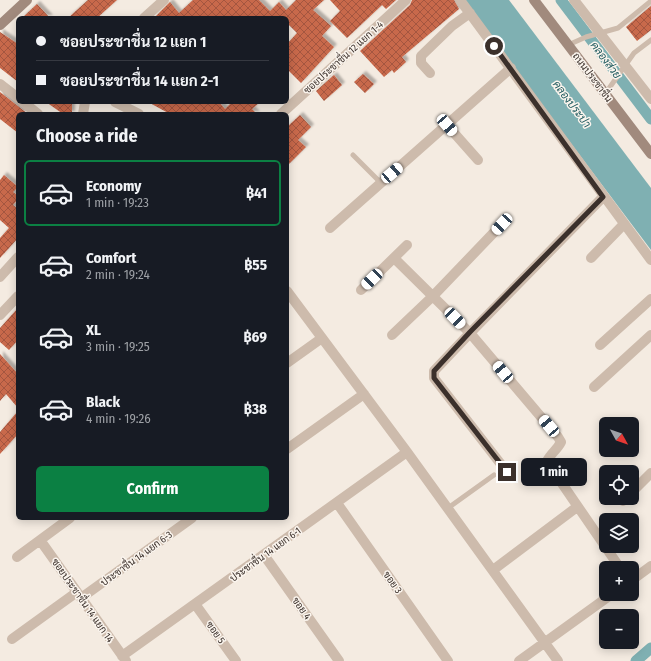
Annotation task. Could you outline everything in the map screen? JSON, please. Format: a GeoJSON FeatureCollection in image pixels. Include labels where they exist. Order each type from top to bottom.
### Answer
{"type":"FeatureCollection","features":[{"type":"Feature","properties":{"kind":"main road"},"geometry":{"type":"LineString","coordinates":[[0,25],[27,0]]}},
{"type":"Feature","properties":{"kind":"main road","name":"ถนนประชาชื่น"},"geometry":{"type":"LineString","coordinates":[[534,0],[650,151]]}},
{"type":"Feature","properties":{"kind":"street"},"geometry":{"type":"LineString","coordinates":[[146,16],[164,0]]}},
{"type":"Feature","properties":{"kind":"street","name":"ซอยประชาชื่น 12 แยก 1-4"},"geometry":{"type":"LineString","coordinates":[[283,112],[406,0]]}},
{"type":"Feature","properties":{"kind":"street"},"geometry":{"type":"LineString","coordinates":[[460,0],[603,197],[651,260]]}},
{"type":"Feature","properties":{"kind":"street"},"geometry":{"type":"LineString","coordinates":[[574,0],[597,34],[623,68],[651,99]]}},
{"type":"Feature","properties":{"kind":"street"},"geometry":{"type":"LineString","coordinates":[[430,73],[421,63],[421,56],[452,26],[470,13]]}},
{"type":"Feature","properties":{"kind":"street"},"geometry":{"type":"LineString","coordinates":[[330,228],[510,68]]}},
{"type":"Feature","properties":{"kind":"street"},"geometry":{"type":"LineString","coordinates":[[0,84],[16,96]]}},
{"type":"Feature","properties":{"kind":"street"},"geometry":{"type":"LineString","coordinates":[[26,104],[36,112]]}},
{"type":"Feature","properties":{"kind":"street"},"geometry":{"type":"LineString","coordinates":[[119,104],[135,112]]}},
{"type":"Feature","properties":{"kind":"street"},"geometry":{"type":"LineString","coordinates":[[447,125],[478,160]]}},
{"type":"Feature","properties":{"kind":"street"},"geometry":{"type":"LineString","coordinates":[[507,472],[434,378],[434,371],[470,332],[603,197]]}},
{"type":"Feature","properties":{"kind":"street"},"geometry":{"type":"LineString","coordinates":[[392,335],[433,296],[502,224]]}},
{"type":"Feature","properties":{"kind":"street"},"geometry":{"type":"LineString","coordinates":[[591,258],[624,224]]}},
{"type":"Feature","properties":{"kind":"street"},"geometry":{"type":"LineString","coordinates":[[360,290],[408,245]]}},
{"type":"Feature","properties":{"kind":"street"},"geometry":{"type":"LineString","coordinates":[[394,258],[470,332],[558,437],[561,442],[547,461],[615,561]]}},
{"type":"Feature","properties":{"kind":"street"},"geometry":{"type":"LineString","coordinates":[[1,276],[16,259]]}},
{"type":"Feature","properties":{"kind":"street"},"geometry":{"type":"LineString","coordinates":[[289,294],[407,452],[558,661]]}},
{"type":"Feature","properties":{"kind":"street"},"geometry":{"type":"LineString","coordinates":[[0,315],[16,298]]}},
{"type":"Feature","properties":{"kind":"street"},"geometry":{"type":"LineString","coordinates":[[600,345],[651,299]]}},
{"type":"Feature","properties":{"kind":"street"},"geometry":{"type":"LineString","coordinates":[[594,387],[651,335]]}},
{"type":"Feature","properties":{"kind":"street"},"geometry":{"type":"LineString","coordinates":[[289,362],[322,338]]}},
{"type":"Feature","properties":{"kind":"street"},"geometry":{"type":"LineString","coordinates":[[289,448],[364,394]]}},
{"type":"Feature","properties":{"kind":"street","name":"ประชาชื่น 14 แยก 6-1"},"geometry":{"type":"LineString","coordinates":[[124,659],[195,604],[407,452]]}},
{"type":"Feature","properties":{"kind":"street"},"geometry":{"type":"LineString","coordinates":[[639,485],[651,473]]}},
{"type":"Feature","properties":{"kind":"street","name":"ขอย 3"},"geometry":{"type":"LineString","coordinates":[[337,503],[448,661]]}},
{"type":"Feature","properties":{"kind":"street"},"geometry":{"type":"LineString","coordinates":[[493,570],[577,507]]}},
{"type":"Feature","properties":{"kind":"street"},"geometry":{"type":"LineString","coordinates":[[17,556],[67,520]]}},
{"type":"Feature","properties":{"kind":"street","name":"ประชาชื่น 14 แยก 6-3"},"geometry":{"type":"LineString","coordinates":[[12,639],[189,520]]}},
{"type":"Feature","properties":{"kind":"street","name":"ซอยประชาชื่น 14 แยก 14"},"geometry":{"type":"LineString","coordinates":[[40,540],[124,659]]}},
{"type":"Feature","properties":{"kind":"street","name":"ขอย 4"},"geometry":{"type":"LineString","coordinates":[[264,555],[339,661]]}},
{"type":"Feature","properties":{"kind":"street"},"geometry":{"type":"LineString","coordinates":[[639,575],[651,566]]}},
{"type":"Feature","properties":{"kind":"street"},"geometry":{"type":"LineString","coordinates":[[519,661],[602,601]]}},
{"type":"Feature","properties":{"kind":"street","name":"ฃอย 5"},"geometry":{"type":"LineString","coordinates":[[195,604],[236,661]]}},
{"type":"Feature","properties":{"kind":"lane"},"geometry":{"type":"LineString","coordinates":[[568,44],[618,28],[651,0]]}},
{"type":"Feature","properties":{"kind":"lane"},"geometry":{"type":"LineString","coordinates":[[605,94],[634,53],[651,40]]}},
{"type":"Feature","properties":{"kind":"lane"},"geometry":{"type":"LineString","coordinates":[[353,155],[381,183]]}},
{"type":"Feature","properties":{"kind":"lane"},"geometry":{"type":"LineString","coordinates":[[448,508],[494,475]]}},
{"type":"Feature","properties":{"kind":"water","name":"คลองประปา"},"geometry":{"type":"Polygon","coordinates":[[[463,0],[509,0],[651,188],[651,250],[463,0]]]}},
{"type":"Feature","properties":{"kind":"building"},"geometry":{"type":"Polygon","coordinates":[[[88,0],[117,0],[99,16],[70,16],[88,0]]]}},
{"type":"Feature","properties":{"kind":"building"},"geometry":{"type":"Polygon","coordinates":[[[193,0],[259,0],[270,11],[279,2],[286,10],[296,0],[324,0],[313,10],[331,26],[322,36],[334,47],[301,83],[289,71],[289,42],[297,33],[289,25],[289,16],[156,16],[170,2],[179,13],[193,0]]]}},
{"type":"Feature","properties":{"kind":"building"},"geometry":{"type":"Polygon","coordinates":[[[330,0],[396,0],[386,9],[382,5],[347,38],[330,21],[340,11],[330,0]]]}},
{"type":"Feature","properties":{"kind":"building"},"geometry":{"type":"Polygon","coordinates":[[[412,0],[454,0],[459,9],[402,57],[406,62],[394,73],[392,70],[384,77],[360,51],[410,5],[412,0]]]}},
{"type":"Feature","properties":{"kind":"building"},"geometry":{"type":"Polygon","coordinates":[[[37,4],[48,16],[24,16],[37,4]]]}},
{"type":"Feature","properties":{"kind":"building"},"geometry":{"type":"Polygon","coordinates":[[[651,6],[651,30],[637,41],[626,27],[651,6]]]}},
{"type":"Feature","properties":{"kind":"building"},"geometry":{"type":"Polygon","coordinates":[[[0,32],[16,43],[16,80],[0,68],[0,32]]]}},
{"type":"Feature","properties":{"kind":"building"},"geometry":{"type":"Polygon","coordinates":[[[363,74],[374,84],[365,93],[354,82],[363,74]]]}},
{"type":"Feature","properties":{"kind":"building"},"geometry":{"type":"Polygon","coordinates":[[[334,75],[342,85],[324,101],[316,91],[334,75]]]}},
{"type":"Feature","properties":{"kind":"building"},"geometry":{"type":"Polygon","coordinates":[[[0,92],[25,112],[16,112],[16,131],[0,119],[0,92]]]}},
{"type":"Feature","properties":{"kind":"building"},"geometry":{"type":"Polygon","coordinates":[[[49,104],[72,104],[72,112],[60,112],[49,104]]]}},
{"type":"Feature","properties":{"kind":"building"},"geometry":{"type":"Polygon","coordinates":[[[152,104],[221,104],[225,109],[230,104],[258,104],[252,109],[255,112],[166,112],[152,104]]]}},
{"type":"Feature","properties":{"kind":"building"},"geometry":{"type":"Polygon","coordinates":[[[300,115],[311,127],[298,140],[306,147],[289,164],[289,125],[300,115]]]}},
{"type":"Feature","properties":{"kind":"building"},"geometry":{"type":"Polygon","coordinates":[[[4,175],[16,185],[16,189],[13,192],[16,194],[16,201],[13,205],[16,207],[16,240],[0,258],[0,238],[9,228],[0,220],[0,180],[4,175]]]}},
{"type":"Feature","properties":{"kind":"building"},"geometry":{"type":"Polygon","coordinates":[[[16,310],[16,342],[9,350],[0,342],[0,328],[16,310]]]}},
{"type":"Feature","properties":{"kind":"building"},"geometry":{"type":"Polygon","coordinates":[[[0,354],[16,372],[16,406],[6,394],[0,401],[0,354]]]}},
{"type":"Feature","properties":{"kind":"building"},"geometry":{"type":"Polygon","coordinates":[[[16,413],[16,436],[0,454],[0,432],[16,413]]]}},
{"type":"Feature","properties":{"kind":"waterway","name":"คลองส่วย"},"geometry":{"type":"LineString","coordinates":[[561,0],[651,119]]}},
{"type":"Feature","properties":{"kind":"waterway"},"geometry":{"type":"LineString","coordinates":[[636,661],[651,648]]}},
{"type":"Feature","properties":{"kind":"route"},"geometry":{"type":"LineString","coordinates":[[494,46],[603,197],[470,332],[434,371],[434,378],[507,472]]}}]}
